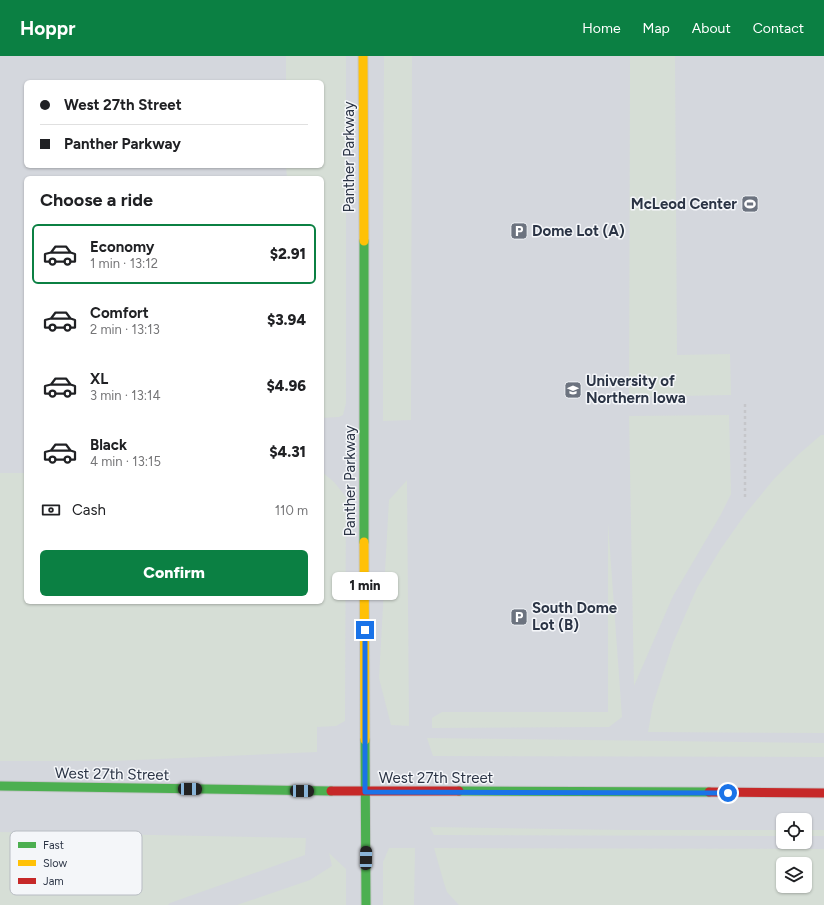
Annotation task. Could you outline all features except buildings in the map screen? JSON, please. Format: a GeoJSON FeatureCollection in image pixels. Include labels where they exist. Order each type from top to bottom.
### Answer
{"type":"FeatureCollection","features":[{"type":"Feature","properties":{"kind":"street","name":"Panther Parkway"},"geometry":{"type":"LineString","coordinates":[[363,56],[366,905]]}},
{"type":"Feature","properties":{"kind":"street","name":"West 27th Street"},"geometry":{"type":"LineString","coordinates":[[0,786],[365,792],[824,793]]}},
{"type":"Feature","properties":{"kind":"path"},"geometry":{"type":"LineString","coordinates":[[745,404],[745,497]]}},
{"type":"Feature","properties":{"kind":"shaded area","name":"University of Northern Iowa"},"geometry":{"type":"Polygon","coordinates":[[[0,56],[824,56],[824,905],[0,905],[0,56]]]}},
{"type":"Feature","properties":{"kind":"shaded area"},"geometry":{"type":"Polygon","coordinates":[[[286,56],[346,56],[346,403],[343,415],[339,417],[324,418],[324,176],[287,176],[286,168],[324,168],[324,80],[286,80],[286,56]]]}},
{"type":"Feature","properties":{"kind":"shaded area"},"geometry":{"type":"Polygon","coordinates":[[[384,56],[412,56],[411,420],[383,421],[383,248],[384,56]]]}},
{"type":"Feature","properties":{"kind":"shaded area"},"geometry":{"type":"Polygon","coordinates":[[[630,56],[675,56],[677,355],[730,354],[731,395],[629,397],[630,56]]]}},
{"type":"Feature","properties":{"kind":"shaded area"},"geometry":{"type":"Polygon","coordinates":[[[729,415],[731,494],[720,516],[673,596],[634,686],[629,416],[729,415]]]}},
{"type":"Feature","properties":{"kind":"shaded area"},"geometry":{"type":"Polygon","coordinates":[[[821,435],[824,435],[824,733],[648,732],[653,704],[673,643],[697,588],[720,550],[746,513],[774,479],[821,435]]]}},
{"type":"Feature","properties":{"kind":"shaded area"},"geometry":{"type":"Polygon","coordinates":[[[0,473],[24,473],[24,604],[324,604],[324,474],[334,482],[346,497],[345,721],[336,726],[317,727],[317,752],[113,761],[0,761],[0,473]]]}},
{"type":"Feature","properties":{"kind":"shaded area"},"geometry":{"type":"Polygon","coordinates":[[[407,480],[409,726],[391,725],[379,678],[389,500],[407,480]]]}},
{"type":"Feature","properties":{"kind":"shaded area"},"geometry":{"type":"Polygon","coordinates":[[[608,523],[622,717],[609,727],[432,728],[432,718],[442,712],[608,712],[608,523]]]}},
{"type":"Feature","properties":{"kind":"shaded area"},"geometry":{"type":"Polygon","coordinates":[[[427,738],[824,743],[824,757],[433,756],[427,738]]]}},
{"type":"Feature","properties":{"kind":"shaded area"},"geometry":{"type":"Polygon","coordinates":[[[430,827],[625,830],[776,830],[776,836],[434,835],[430,827]]]}},
{"type":"Feature","properties":{"kind":"shaded area"},"geometry":{"type":"Polygon","coordinates":[[[812,830],[824,830],[824,836],[812,836],[812,830]]]}},
{"type":"Feature","properties":{"kind":"shaded area"},"geometry":{"type":"Polygon","coordinates":[[[0,832],[10,832],[10,895],[142,895],[142,835],[306,838],[305,855],[168,905],[0,905],[0,832]]]}},
{"type":"Feature","properties":{"kind":"shaded area"},"geometry":{"type":"Polygon","coordinates":[[[389,848],[415,848],[414,905],[383,905],[383,862],[389,848]]]}},
{"type":"Feature","properties":{"kind":"shaded area"},"geometry":{"type":"Polygon","coordinates":[[[434,848],[824,849],[824,905],[459,905],[447,892],[434,848]]]}},
{"type":"Feature","properties":{"kind":"shaded area"},"geometry":{"type":"Polygon","coordinates":[[[329,853],[346,869],[346,905],[237,905],[310,880],[332,866],[329,853]]]}},
{"type":"Feature","properties":{"kind":"traffic: fast"},"geometry":{"type":"LineString","coordinates":[[364,241],[364,542]]}},
{"type":"Feature","properties":{"kind":"traffic: fast"},"geometry":{"type":"LineString","coordinates":[[365,740],[366,905]]}},
{"type":"Feature","properties":{"kind":"traffic: fast"},"geometry":{"type":"LineString","coordinates":[[0,786],[331,791]]}},
{"type":"Feature","properties":{"kind":"traffic: fast"},"geometry":{"type":"LineString","coordinates":[[459,791],[709,792]]}},
{"type":"Feature","properties":{"kind":"traffic: slow"},"geometry":{"type":"LineString","coordinates":[[363,56],[364,241]]}},
{"type":"Feature","properties":{"kind":"traffic: slow"},"geometry":{"type":"LineString","coordinates":[[364,542],[365,740]]}},
{"type":"Feature","properties":{"kind":"traffic: jam"},"geometry":{"type":"LineString","coordinates":[[331,791],[459,791]]}},
{"type":"Feature","properties":{"kind":"traffic: jam"},"geometry":{"type":"LineString","coordinates":[[709,792],[824,793]]}},
{"type":"Feature","properties":{"kind":"place","name":"McLeod Center"},"geometry":{"type":"Point","coordinates":[750,204]}},
{"type":"Feature","properties":{"kind":"place","name":"Dome Lot (A)"},"geometry":{"type":"Point","coordinates":[519,231]}},
{"type":"Feature","properties":{"kind":"place","name":"University of Northern Iowa"},"geometry":{"type":"Point","coordinates":[573,390]}},
{"type":"Feature","properties":{"kind":"place","name":"South Dome Lot (B)"},"geometry":{"type":"Point","coordinates":[519,617]}},
{"type":"Feature","properties":{"kind":"route"},"geometry":{"type":"LineString","coordinates":[[365,630],[365,792],[728,793]]}}]}
